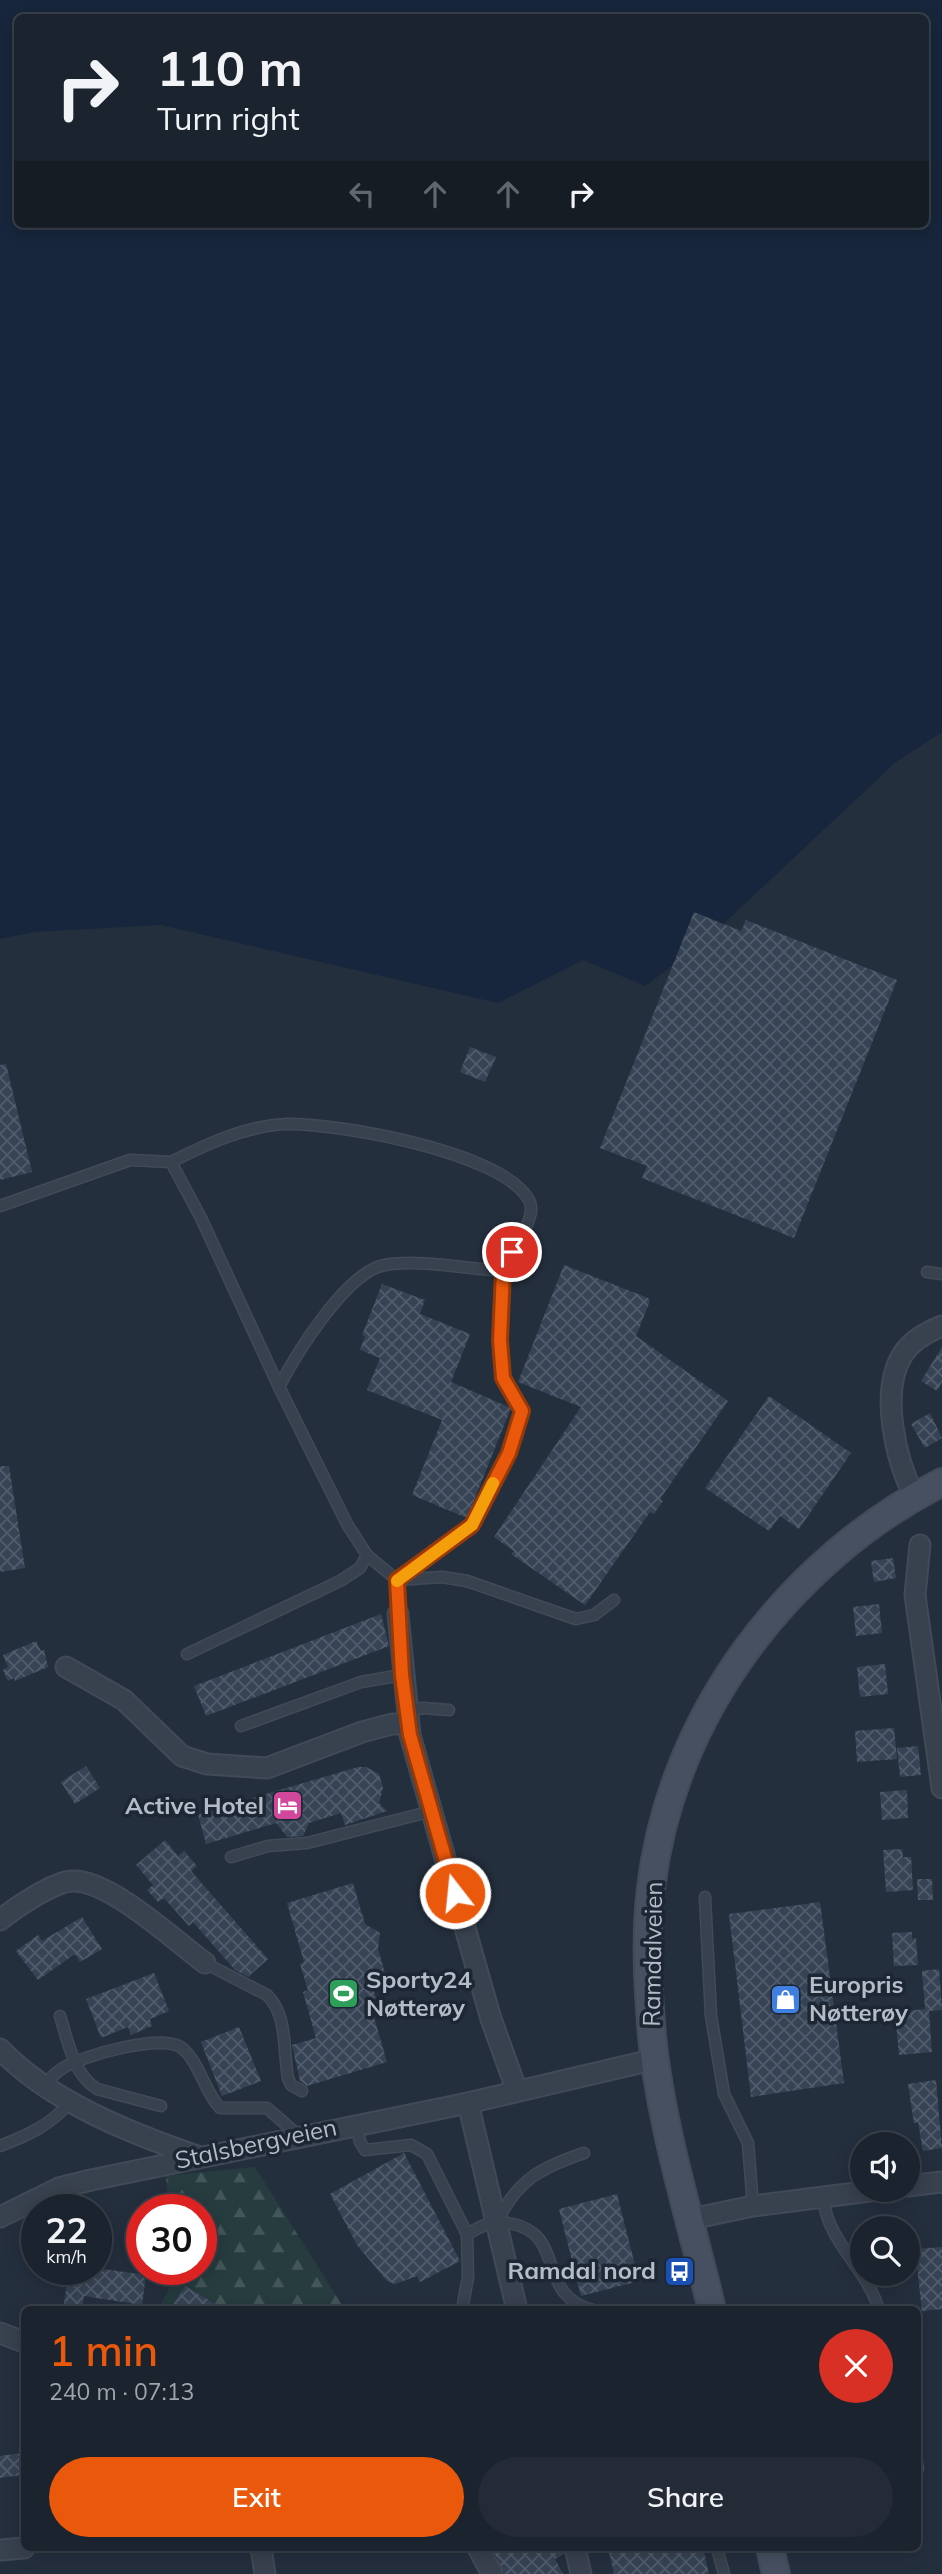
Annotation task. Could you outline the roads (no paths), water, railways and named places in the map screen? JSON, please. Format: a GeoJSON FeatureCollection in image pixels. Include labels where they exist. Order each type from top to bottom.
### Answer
{"type":"FeatureCollection","features":[{"type":"Feature","properties":{"kind":"main road","name":"Ramdalveien"},"geometry":{"type":"LineString","coordinates":[[711,2306],[656,2059],[648,1985],[649,1911],[659,1840],[676,1784],[700,1727],[728,1676],[758,1634],[813,1574],[861,1532],[942,1482]]}},
{"type":"Feature","properties":{"kind":"main road"},"geometry":{"type":"LineString","coordinates":[[771,2551],[776,2574]]}},
{"type":"Feature","properties":{"kind":"street"},"geometry":{"type":"LineString","coordinates":[[915,1497],[901,1465],[891,1400],[896,1369],[902,1354],[914,1341],[942,1326]]}},
{"type":"Feature","properties":{"kind":"street"},"geometry":{"type":"LineString","coordinates":[[920,1545],[915,1595],[942,1788]]}},
{"type":"Feature","properties":{"kind":"street"},"geometry":{"type":"LineString","coordinates":[[398,1614],[408,1718],[491,2019],[517,2091]]}},
{"type":"Feature","properties":{"kind":"street"},"geometry":{"type":"LineString","coordinates":[[65,1667],[117,1695],[182,1756],[207,1764],[267,1768],[362,1732],[408,1718]]}},
{"type":"Feature","properties":{"kind":"street"},"geometry":{"type":"LineString","coordinates":[[0,1920],[53,1887],[68,1881],[90,1884],[113,1894],[205,1963]]}},
{"type":"Feature","properties":{"kind":"street"},"geometry":{"type":"LineString","coordinates":[[0,2049],[44,2087],[69,2103],[198,2156]]}},
{"type":"Feature","properties":{"kind":"street","name":"Stalsbergveien"},"geometry":{"type":"LineString","coordinates":[[0,2217],[59,2188],[198,2156],[468,2102],[656,2059]]}},
{"type":"Feature","properties":{"kind":"street"},"geometry":{"type":"LineString","coordinates":[[468,2102],[516,2306]]}},
{"type":"Feature","properties":{"kind":"street"},"geometry":{"type":"LineString","coordinates":[[920,2185],[942,2182]]}},
{"type":"Feature","properties":{"kind":"street"},"geometry":{"type":"LineString","coordinates":[[691,2219],[753,2206],[850,2194]]}},
{"type":"Feature","properties":{"kind":"street"},"geometry":{"type":"LineString","coordinates":[[0,2333],[21,2341]]}},
{"type":"Feature","properties":{"kind":"street"},"geometry":{"type":"LineString","coordinates":[[0,2550],[21,2548]]}},
{"type":"Feature","properties":{"kind":"street"},"geometry":{"type":"LineString","coordinates":[[261,2551],[265,2574]]}},
{"type":"Feature","properties":{"kind":"street"},"geometry":{"type":"LineString","coordinates":[[480,2551],[492,2574]]}},
{"type":"Feature","properties":{"kind":"street"},"geometry":{"type":"LineString","coordinates":[[576,2551],[581,2574]]}},
{"type":"Feature","properties":{"kind":"lane"},"geometry":{"type":"LineString","coordinates":[[0,1206],[130,1160],[171,1162],[220,1138],[285,1124],[387,1134],[494,1169],[529,1200],[531,1215],[503,1271],[500,1340],[503,1378],[522,1411],[509,1453],[472,1525],[397,1580]]}},
{"type":"Feature","properties":{"kind":"lane"},"geometry":{"type":"LineString","coordinates":[[171,1162],[201,1218],[279,1387],[347,1524],[367,1555],[397,1580],[442,1577],[467,1580],[576,1619],[594,1615],[614,1600]]}},
{"type":"Feature","properties":{"kind":"lane"},"geometry":{"type":"LineString","coordinates":[[279,1387],[297,1352],[319,1322],[370,1270],[399,1263],[503,1271]]}},
{"type":"Feature","properties":{"kind":"lane"},"geometry":{"type":"LineString","coordinates":[[927,1272],[942,1274]]}},
{"type":"Feature","properties":{"kind":"lane"},"geometry":{"type":"LineString","coordinates":[[187,1654],[348,1577],[360,1568],[367,1555]]}},
{"type":"Feature","properties":{"kind":"lane"},"geometry":{"type":"LineString","coordinates":[[397,1580],[398,1614]]}},
{"type":"Feature","properties":{"kind":"lane"},"geometry":{"type":"LineString","coordinates":[[241,1726],[361,1682],[402,1675]]}},
{"type":"Feature","properties":{"kind":"lane"},"geometry":{"type":"LineString","coordinates":[[408,1718],[423,1708],[449,1710]]}},
{"type":"Feature","properties":{"kind":"lane"},"geometry":{"type":"LineString","coordinates":[[232,1857],[268,1846],[307,1843],[432,1811]]}},
{"type":"Feature","properties":{"kind":"lane"},"geometry":{"type":"LineString","coordinates":[[705,1897],[711,2016],[724,2094],[748,2143],[753,2206]]}},
{"type":"Feature","properties":{"kind":"lane"},"geometry":{"type":"LineString","coordinates":[[205,1963],[267,1995],[275,2003],[281,2015],[288,2078],[291,2085],[302,2091]]}},
{"type":"Feature","properties":{"kind":"lane"},"geometry":{"type":"LineString","coordinates":[[60,2016],[81,2075],[97,2089],[160,2106]]}},
{"type":"Feature","properties":{"kind":"lane"},"geometry":{"type":"LineString","coordinates":[[44,2087],[58,2072],[75,2062],[148,2042],[180,2046],[220,2108],[267,2108],[298,2135]]}},
{"type":"Feature","properties":{"kind":"lane"},"geometry":{"type":"LineString","coordinates":[[0,2146],[58,2117],[69,2103]]}},
{"type":"Feature","properties":{"kind":"lane"},"geometry":{"type":"LineString","coordinates":[[357,2123],[360,2142],[365,2150],[411,2145],[427,2154],[467,2234],[468,2277],[462,2306]]}},
{"type":"Feature","properties":{"kind":"lane"},"geometry":{"type":"LineString","coordinates":[[497,2221],[510,2196],[545,2166],[584,2153]]}},
{"type":"Feature","properties":{"kind":"lane"},"geometry":{"type":"LineString","coordinates":[[823,2197],[829,2225],[869,2284],[877,2306]]}},
{"type":"Feature","properties":{"kind":"lane"},"geometry":{"type":"LineString","coordinates":[[467,2234],[497,2221],[527,2227],[542,2241],[565,2297],[577,2306]]}},
{"type":"Feature","properties":{"kind":"lane"},"geometry":{"type":"LineString","coordinates":[[718,2551],[724,2574]]}},
{"type":"Feature","properties":{"kind":"water"},"geometry":{"type":"Polygon","coordinates":[[[0,0],[942,0],[942,732],[896,762],[704,942],[645,986],[583,960],[498,1003],[161,925],[34,932],[0,939],[0,0]]]}},
{"type":"Feature","properties":{"kind":"place","name":"Active Hotel"},"geometry":{"type":"Point","coordinates":[287,1806]}},
{"type":"Feature","properties":{"kind":"place","name":"Sporty24 Nøtterøy"},"geometry":{"type":"Point","coordinates":[343,1994]}},
{"type":"Feature","properties":{"kind":"place","name":"Europris Nøtterøy"},"geometry":{"type":"Point","coordinates":[786,1999]}},
{"type":"Feature","properties":{"kind":"place","name":"Ramdal nord"},"geometry":{"type":"Point","coordinates":[679,2271]}}]}
